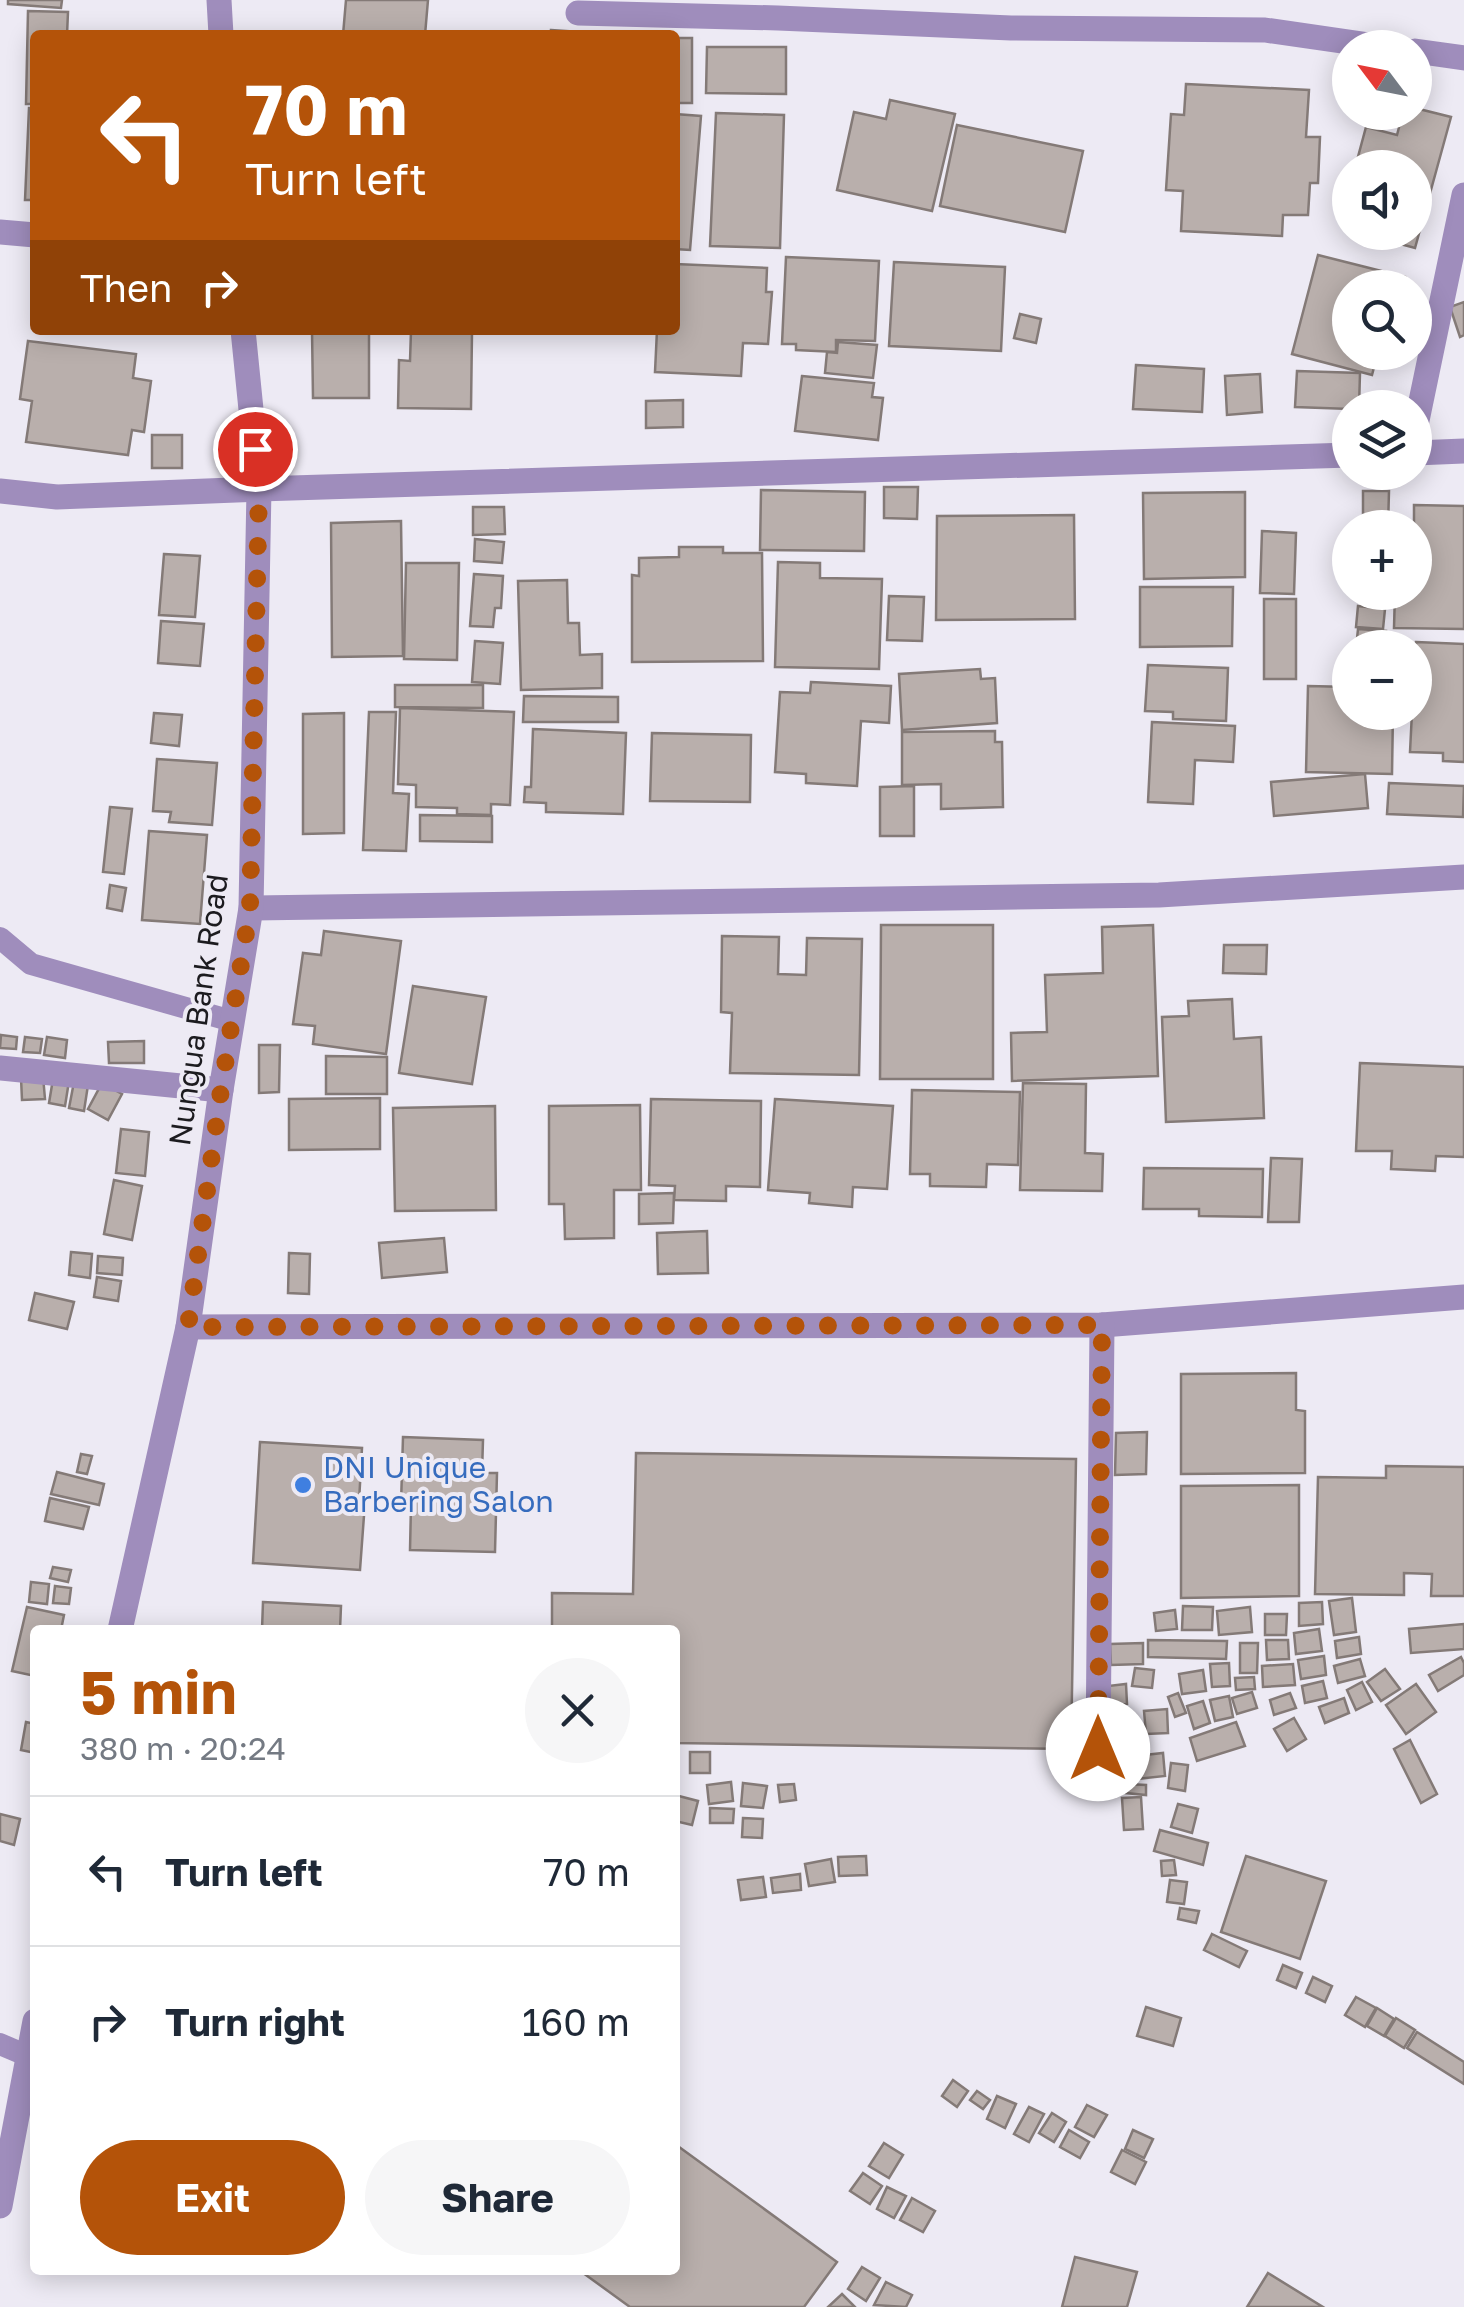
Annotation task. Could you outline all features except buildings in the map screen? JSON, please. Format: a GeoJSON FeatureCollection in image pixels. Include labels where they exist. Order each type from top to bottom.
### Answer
{"type":"FeatureCollection","features":[{"type":"Feature","properties":{"kind":"street"},"geometry":{"type":"LineString","coordinates":[[219,0],[221,30]]}},
{"type":"Feature","properties":{"kind":"street"},"geometry":{"type":"LineString","coordinates":[[578,13],[1011,28],[1265,30],[1332,40]]}},
{"type":"Feature","properties":{"kind":"street"},"geometry":{"type":"LineString","coordinates":[[1432,53],[1464,58]]}},
{"type":"Feature","properties":{"kind":"street"},"geometry":{"type":"LineString","coordinates":[[1423,390],[1464,195]]}},
{"type":"Feature","properties":{"kind":"street"},"geometry":{"type":"LineString","coordinates":[[0,232],[30,235]]}},
{"type":"Feature","properties":{"kind":"street","name":"Nungua Bank Road"},"geometry":{"type":"LineString","coordinates":[[121,1625],[188,1327],[250,908],[259,489],[243,335]]}},
{"type":"Feature","properties":{"kind":"street"},"geometry":{"type":"LineString","coordinates":[[1432,452],[1464,451]]}},
{"type":"Feature","properties":{"kind":"street"},"geometry":{"type":"LineString","coordinates":[[0,491],[58,497],[1332,456]]}},
{"type":"Feature","properties":{"kind":"street"},"geometry":{"type":"LineString","coordinates":[[250,908],[1159,895],[1464,877]]}},
{"type":"Feature","properties":{"kind":"street"},"geometry":{"type":"LineString","coordinates":[[0,1068],[221,1090]]}},
{"type":"Feature","properties":{"kind":"street"},"geometry":{"type":"LineString","coordinates":[[188,1327],[1102,1325],[1464,1298]]}},
{"type":"Feature","properties":{"kind":"street"},"geometry":{"type":"LineString","coordinates":[[1098,1749],[1102,1325]]}},
{"type":"Feature","properties":{"kind":"street"},"geometry":{"type":"LineString","coordinates":[[0,2206],[30,2046]]}},
{"type":"Feature","properties":{"kind":"lane"},"geometry":{"type":"LineString","coordinates":[[0,938],[32,964],[232,1021]]}},
{"type":"Feature","properties":{"kind":"lane"},"geometry":{"type":"LineString","coordinates":[[0,2044],[28,2056]]}},
{"type":"Feature","properties":{"kind":"place","name":"DNI Unique Barbering Salon"},"geometry":{"type":"Point","coordinates":[303,1485]}},
{"type":"Feature","properties":{"kind":"route"},"geometry":{"type":"LineString","coordinates":[[255,449],[259,489],[250,908],[188,1327],[1102,1325],[1098,1749]]}}]}
